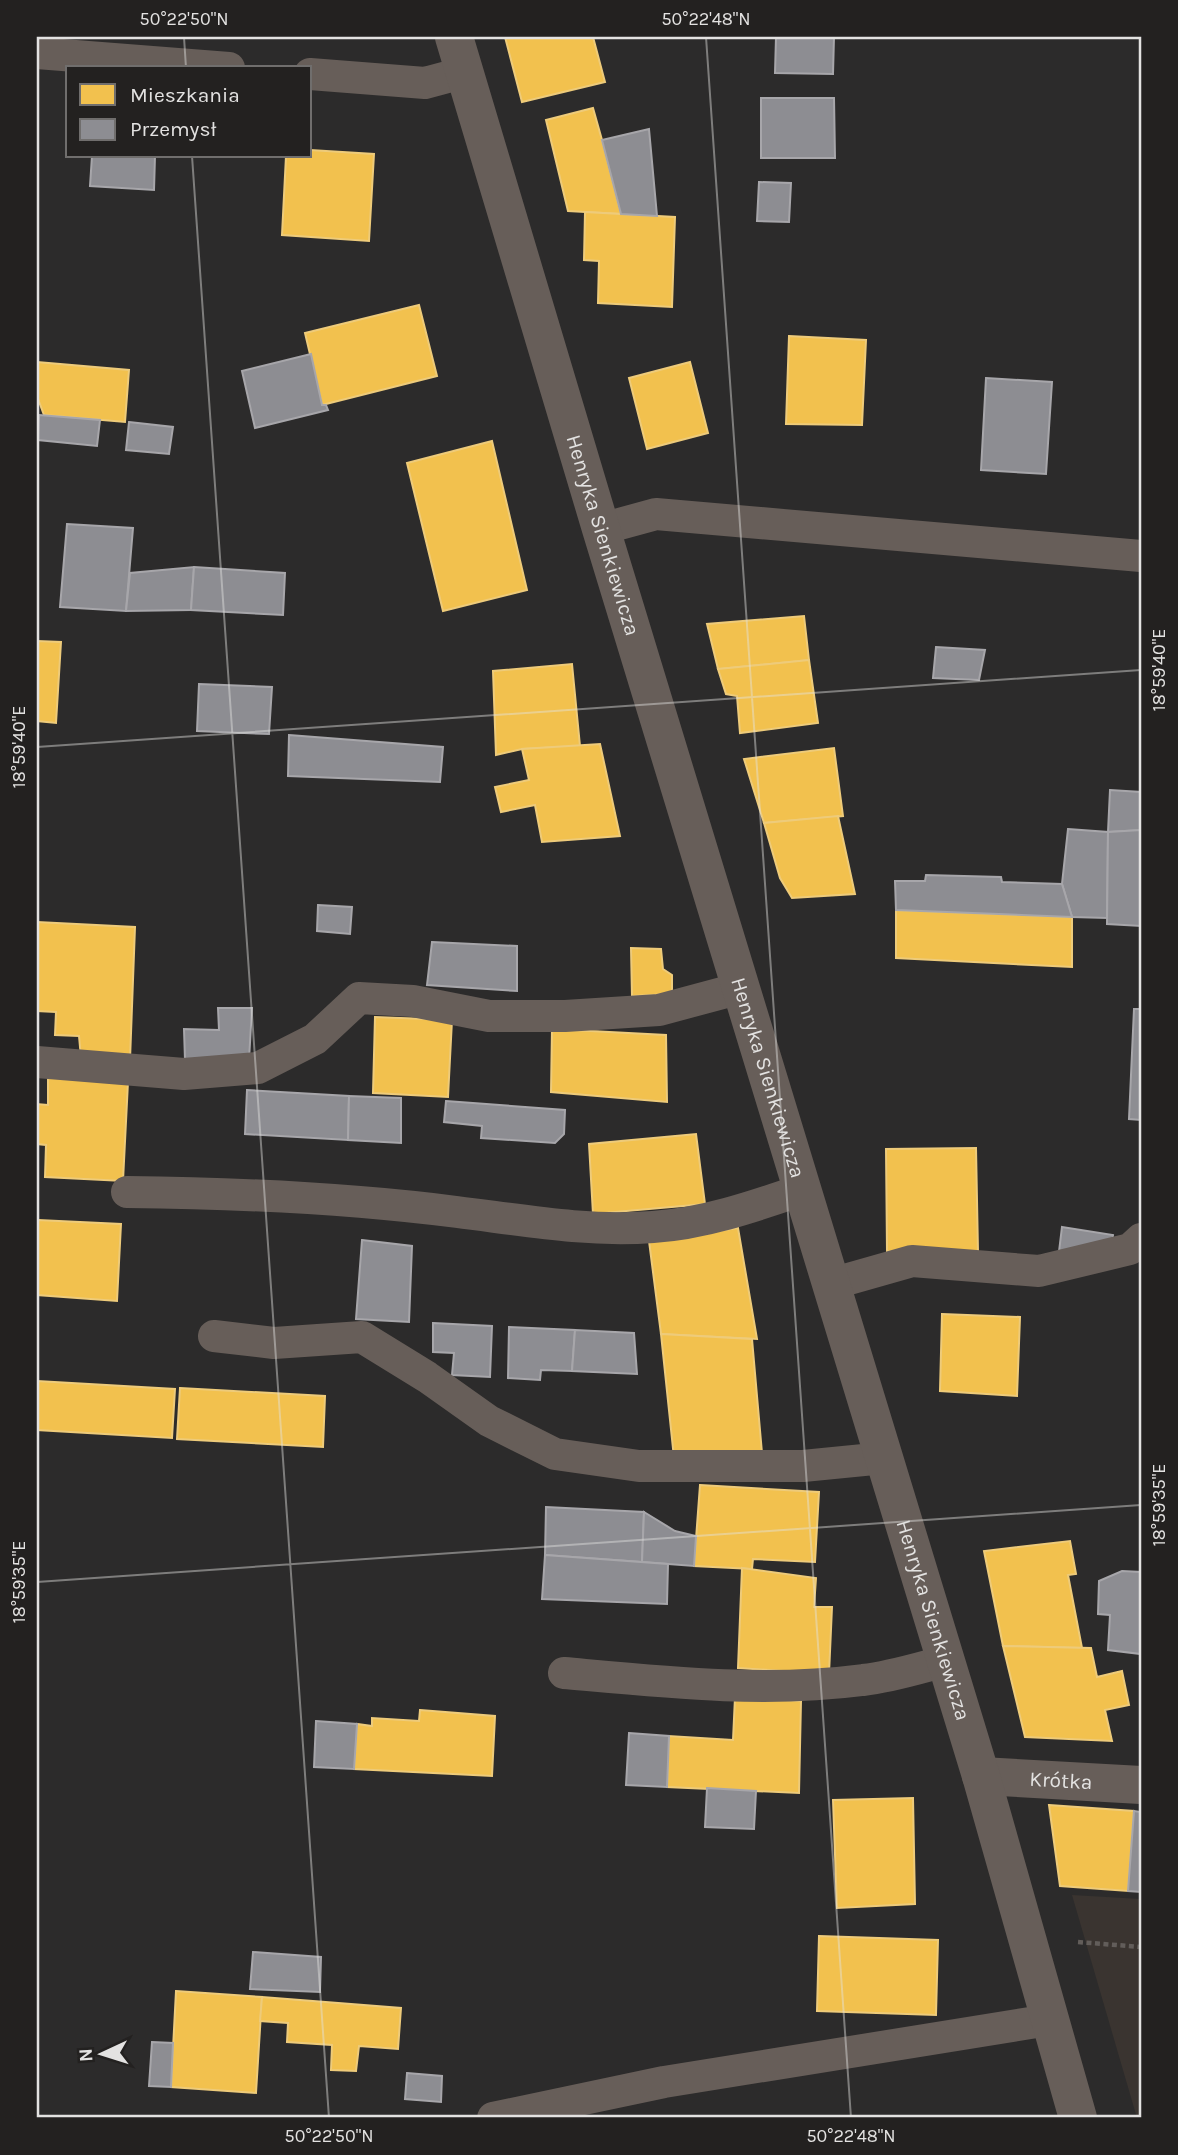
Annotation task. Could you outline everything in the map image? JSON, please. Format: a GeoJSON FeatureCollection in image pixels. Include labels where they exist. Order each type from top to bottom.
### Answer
{"type":"FeatureCollection","features":[{"type":"Feature","properties":{"kind":"street","name":"Henryka Sienkiewicza"},"geometry":{"type":"LineString","coordinates":[[460,54],[601,529],[981,1776],[1078,2118]]}},
{"type":"Feature","properties":{"kind":"street","name":"Krótka"},"geometry":{"type":"LineString","coordinates":[[981,1776],[1141,1785]]}},
{"type":"Feature","properties":{"kind":"lane"},"geometry":{"type":"LineString","coordinates":[[37,53],[203,66]]}},
{"type":"Feature","properties":{"kind":"lane"},"geometry":{"type":"LineString","coordinates":[[312,74],[425,83],[460,54]]}},
{"type":"Feature","properties":{"kind":"lane"},"geometry":{"type":"LineString","coordinates":[[601,529],[656,514],[1141,556]]}},
{"type":"Feature","properties":{"kind":"lane"},"geometry":{"type":"LineString","coordinates":[[37,1062],[184,1074],[258,1068],[315,1039],[359,998],[413,1001],[488,1016],[565,1016],[659,1010],[741,989]]}},
{"type":"Feature","properties":{"kind":"lane"},"geometry":{"type":"LineString","coordinates":[[127,1192],[203,1193],[368,1203],[561,1227],[654,1227],[737,1212],[802,1190]]}},
{"type":"Feature","properties":{"kind":"lane"},"geometry":{"type":"LineString","coordinates":[[831,1284],[912,1261],[1039,1271],[1130,1249],[1141,1239]]}},
{"type":"Feature","properties":{"kind":"lane"},"geometry":{"type":"LineString","coordinates":[[214,1336],[274,1343],[362,1336],[489,1421],[555,1454],[639,1466],[803,1466],[884,1458]]}},
{"type":"Feature","properties":{"kind":"lane"},"geometry":{"type":"LineString","coordinates":[[564,1673],[674,1682],[776,1686],[864,1680],[946,1661]]}},
{"type":"Feature","properties":{"kind":"lane"},"geometry":{"type":"LineString","coordinates":[[493,2118],[664,2082],[1049,2020]]}},
{"type":"Feature","properties":{"kind":"path"},"geometry":{"type":"LineString","coordinates":[[1073,1942],[1141,1947]]}},
{"type":"Feature","properties":{"kind":"shaded area"},"geometry":{"type":"Polygon","coordinates":[[[1072,1895],[1141,1899],[1141,2118],[1137,2118],[1072,1895]]]}},
{"type":"Feature","properties":{"kind":"building: Mieszkania"},"geometry":{"type":"Polygon","coordinates":[[[505,37],[593,37],[605,82],[522,102],[505,37]]]}},
{"type":"Feature","properties":{"kind":"building: Mieszkania"},"geometry":{"type":"Polygon","coordinates":[[[593,108],[621,214],[568,211],[546,120],[593,108]]]}},
{"type":"Feature","properties":{"kind":"building: Mieszkania"},"geometry":{"type":"Polygon","coordinates":[[[312,150],[374,154],[369,241],[282,235],[286,158],[312,158],[312,150]]]}},
{"type":"Feature","properties":{"kind":"building: Mieszkania"},"geometry":{"type":"Polygon","coordinates":[[[585,212],[675,217],[672,307],[598,303],[599,261],[584,260],[585,212]]]}},
{"type":"Feature","properties":{"kind":"building: Mieszkania"},"geometry":{"type":"Polygon","coordinates":[[[419,305],[437,376],[322,405],[305,333],[419,305]]]}},
{"type":"Feature","properties":{"kind":"building: Mieszkania"},"geometry":{"type":"Polygon","coordinates":[[[789,336],[866,340],[862,425],[786,424],[789,336]]]}},
{"type":"Feature","properties":{"kind":"building: Mieszkania"},"geometry":{"type":"Polygon","coordinates":[[[37,362],[129,370],[125,422],[44,415],[37,396],[37,362]]]}},
{"type":"Feature","properties":{"kind":"building: Mieszkania"},"geometry":{"type":"Polygon","coordinates":[[[690,362],[708,433],[647,449],[629,378],[690,362]]]}},
{"type":"Feature","properties":{"kind":"building: Mieszkania"},"geometry":{"type":"Polygon","coordinates":[[[492,441],[527,590],[443,611],[407,463],[492,441]]]}},
{"type":"Feature","properties":{"kind":"building: Mieszkania"},"geometry":{"type":"Polygon","coordinates":[[[804,616],[809,660],[718,669],[707,624],[804,616]]]}},
{"type":"Feature","properties":{"kind":"building: Mieszkania"},"geometry":{"type":"Polygon","coordinates":[[[37,641],[61,642],[56,723],[37,721],[37,641]]]}},
{"type":"Feature","properties":{"kind":"building: Mieszkania"},"geometry":{"type":"Polygon","coordinates":[[[809,660],[818,723],[740,733],[737,696],[726,694],[718,669],[809,660]]]}},
{"type":"Feature","properties":{"kind":"building: Mieszkania"},"geometry":{"type":"Polygon","coordinates":[[[572,664],[580,746],[522,749],[496,755],[493,671],[572,664]]]}},
{"type":"Feature","properties":{"kind":"building: Mieszkania"},"geometry":{"type":"Polygon","coordinates":[[[600,744],[620,836],[542,842],[535,805],[501,812],[495,787],[529,780],[522,749],[600,744]]]}},
{"type":"Feature","properties":{"kind":"building: Mieszkania"},"geometry":{"type":"Polygon","coordinates":[[[834,748],[843,816],[764,823],[744,759],[834,748]]]}},
{"type":"Feature","properties":{"kind":"building: Mieszkania"},"geometry":{"type":"Polygon","coordinates":[[[838,816],[855,894],[792,898],[780,878],[764,823],[838,816]]]}},
{"type":"Feature","properties":{"kind":"building: Mieszkania"},"geometry":{"type":"Polygon","coordinates":[[[896,910],[1072,917],[1072,967],[896,958],[896,910]]]}},
{"type":"Feature","properties":{"kind":"building: Mieszkania"},"geometry":{"type":"Polygon","coordinates":[[[37,922],[135,927],[130,1060],[81,1058],[79,1036],[55,1035],[56,1012],[37,1011],[37,922]]]}},
{"type":"Feature","properties":{"kind":"building: Mieszkania"},"geometry":{"type":"Polygon","coordinates":[[[631,948],[661,949],[663,969],[672,975],[672,994],[632,996],[631,948]]]}},
{"type":"Feature","properties":{"kind":"building: Mieszkania"},"geometry":{"type":"Polygon","coordinates":[[[375,1017],[452,1020],[448,1097],[373,1093],[375,1017]]]}},
{"type":"Feature","properties":{"kind":"building: Mieszkania"},"geometry":{"type":"Polygon","coordinates":[[[552,1029],[666,1035],[667,1102],[551,1092],[552,1029]]]}},
{"type":"Feature","properties":{"kind":"building: Mieszkania"},"geometry":{"type":"Polygon","coordinates":[[[48,1077],[128,1082],[123,1181],[45,1177],[46,1145],[37,1144],[37,1104],[48,1105],[48,1077]]]}},
{"type":"Feature","properties":{"kind":"building: Mieszkania"},"geometry":{"type":"Polygon","coordinates":[[[696,1134],[705,1204],[593,1214],[589,1144],[696,1134]]]}},
{"type":"Feature","properties":{"kind":"building: Mieszkania"},"geometry":{"type":"Polygon","coordinates":[[[976,1148],[978,1252],[887,1251],[886,1149],[976,1148]]]}},
{"type":"Feature","properties":{"kind":"building: Mieszkania"},"geometry":{"type":"Polygon","coordinates":[[[38,1220],[121,1224],[117,1301],[37,1295],[38,1220]]]}},
{"type":"Feature","properties":{"kind":"building: Mieszkania"},"geometry":{"type":"Polygon","coordinates":[[[738,1228],[757,1339],[661,1334],[649,1241],[738,1228]]]}},
{"type":"Feature","properties":{"kind":"building: Mieszkania"},"geometry":{"type":"Polygon","coordinates":[[[942,1314],[1020,1317],[1017,1396],[940,1391],[942,1314]]]}},
{"type":"Feature","properties":{"kind":"building: Mieszkania"},"geometry":{"type":"Polygon","coordinates":[[[661,1334],[752,1339],[762,1453],[674,1458],[661,1334]]]}},
{"type":"Feature","properties":{"kind":"building: Mieszkania"},"geometry":{"type":"Polygon","coordinates":[[[37,1381],[175,1389],[172,1438],[37,1430],[37,1381]]]}},
{"type":"Feature","properties":{"kind":"building: Mieszkania"},"geometry":{"type":"Polygon","coordinates":[[[180,1388],[325,1396],[323,1447],[177,1439],[180,1388]]]}},
{"type":"Feature","properties":{"kind":"building: Mieszkania"},"geometry":{"type":"Polygon","coordinates":[[[700,1485],[819,1492],[815,1562],[753,1559],[752,1569],[694,1566],[700,1485]]]}},
{"type":"Feature","properties":{"kind":"building: Mieszkania"},"geometry":{"type":"Polygon","coordinates":[[[1070,1541],[1076,1574],[1068,1575],[1082,1648],[1003,1646],[984,1551],[1070,1541]]]}},
{"type":"Feature","properties":{"kind":"building: Mieszkania"},"geometry":{"type":"Polygon","coordinates":[[[742,1568],[816,1578],[814,1607],[832,1607],[829,1674],[738,1668],[742,1568]]]}},
{"type":"Feature","properties":{"kind":"building: Mieszkania"},"geometry":{"type":"Polygon","coordinates":[[[1003,1646],[1091,1648],[1097,1677],[1122,1671],[1129,1705],[1105,1710],[1112,1741],[1025,1737],[1003,1646]]]}},
{"type":"Feature","properties":{"kind":"building: Mieszkania"},"geometry":{"type":"Polygon","coordinates":[[[735,1697],[801,1701],[799,1793],[667,1787],[669,1736],[733,1740],[735,1697]]]}},
{"type":"Feature","properties":{"kind":"building: Mieszkania"},"geometry":{"type":"Polygon","coordinates":[[[420,1710],[495,1716],[492,1776],[354,1769],[357,1724],[372,1726],[372,1718],[419,1721],[420,1710]]]}},
{"type":"Feature","properties":{"kind":"building: Mieszkania"},"geometry":{"type":"Polygon","coordinates":[[[913,1798],[915,1904],[837,1908],[833,1800],[913,1798]]]}},
{"type":"Feature","properties":{"kind":"building: Mieszkania"},"geometry":{"type":"Polygon","coordinates":[[[1049,1805],[1134,1811],[1128,1891],[1060,1886],[1049,1805]]]}},
{"type":"Feature","properties":{"kind":"building: Mieszkania"},"geometry":{"type":"Polygon","coordinates":[[[819,1936],[938,1940],[936,2015],[817,2011],[819,1936]]]}},
{"type":"Feature","properties":{"kind":"building: Mieszkania"},"geometry":{"type":"Polygon","coordinates":[[[176,1991],[262,1997],[256,2093],[171,2087],[176,1991]]]}},
{"type":"Feature","properties":{"kind":"building: Mieszkania"},"geometry":{"type":"Polygon","coordinates":[[[262,1997],[401,2008],[398,2049],[359,2046],[356,2071],[331,2070],[332,2045],[287,2042],[288,2023],[260,2021],[262,1997]]]}},
{"type":"Feature","properties":{"kind":"building: Przemysł"},"geometry":{"type":"Polygon","coordinates":[[[776,37],[834,37],[833,74],[775,73],[776,37]]]}},
{"type":"Feature","properties":{"kind":"building: Przemysł"},"geometry":{"type":"Polygon","coordinates":[[[761,98],[834,98],[835,158],[761,158],[761,98]]]}},
{"type":"Feature","properties":{"kind":"building: Przemysł"},"geometry":{"type":"Polygon","coordinates":[[[649,129],[657,216],[621,214],[602,140],[649,129]]]}},
{"type":"Feature","properties":{"kind":"building: Przemysł"},"geometry":{"type":"Polygon","coordinates":[[[92,158],[155,158],[154,190],[90,186],[92,158]]]}},
{"type":"Feature","properties":{"kind":"building: Przemysł"},"geometry":{"type":"Polygon","coordinates":[[[759,182],[791,183],[789,222],[757,221],[759,182]]]}},
{"type":"Feature","properties":{"kind":"building: Przemysł"},"geometry":{"type":"Polygon","coordinates":[[[311,354],[322,405],[326,405],[328,410],[255,428],[242,371],[311,354]]]}},
{"type":"Feature","properties":{"kind":"building: Przemysł"},"geometry":{"type":"Polygon","coordinates":[[[986,378],[1052,382],[1046,474],[981,470],[986,378]]]}},
{"type":"Feature","properties":{"kind":"building: Przemysł"},"geometry":{"type":"Polygon","coordinates":[[[39,415],[100,420],[97,446],[38,440],[39,415]]]}},
{"type":"Feature","properties":{"kind":"building: Przemysł"},"geometry":{"type":"Polygon","coordinates":[[[129,422],[173,427],[169,454],[126,450],[129,422]]]}},
{"type":"Feature","properties":{"kind":"building: Przemysł"},"geometry":{"type":"Polygon","coordinates":[[[67,524],[133,528],[126,611],[60,607],[67,524]]]}},
{"type":"Feature","properties":{"kind":"building: Przemysł"},"geometry":{"type":"Polygon","coordinates":[[[194,567],[191,610],[126,611],[130,573],[194,567]]]}},
{"type":"Feature","properties":{"kind":"building: Przemysł"},"geometry":{"type":"Polygon","coordinates":[[[194,567],[285,573],[283,615],[191,610],[194,567]]]}},
{"type":"Feature","properties":{"kind":"building: Przemysł"},"geometry":{"type":"Polygon","coordinates":[[[936,647],[985,650],[979,680],[933,678],[936,647]]]}},
{"type":"Feature","properties":{"kind":"building: Przemysł"},"geometry":{"type":"Polygon","coordinates":[[[199,684],[272,687],[269,734],[197,731],[199,684]]]}},
{"type":"Feature","properties":{"kind":"building: Przemysł"},"geometry":{"type":"Polygon","coordinates":[[[289,735],[443,747],[440,782],[288,776],[289,735]]]}},
{"type":"Feature","properties":{"kind":"building: Przemysł"},"geometry":{"type":"Polygon","coordinates":[[[1110,790],[1141,792],[1141,830],[1108,832],[1110,790]]]}},
{"type":"Feature","properties":{"kind":"building: Przemysł"},"geometry":{"type":"Polygon","coordinates":[[[1068,829],[1108,832],[1107,918],[1072,917],[1062,884],[1068,829]]]}},
{"type":"Feature","properties":{"kind":"building: Przemysł"},"geometry":{"type":"Polygon","coordinates":[[[1141,830],[1141,926],[1107,924],[1108,832],[1141,830]]]}},
{"type":"Feature","properties":{"kind":"building: Przemysł"},"geometry":{"type":"Polygon","coordinates":[[[926,875],[1001,877],[1002,882],[1062,884],[1072,917],[896,910],[895,881],[925,881],[926,875]]]}},
{"type":"Feature","properties":{"kind":"building: Przemysł"},"geometry":{"type":"Polygon","coordinates":[[[318,905],[352,907],[350,934],[317,931],[318,905]]]}},
{"type":"Feature","properties":{"kind":"building: Przemysł"},"geometry":{"type":"Polygon","coordinates":[[[432,942],[517,946],[517,991],[427,985],[432,942]]]}},
{"type":"Feature","properties":{"kind":"building: Przemysł"},"geometry":{"type":"Polygon","coordinates":[[[218,1008],[252,1008],[249,1060],[185,1060],[184,1029],[219,1030],[218,1008]]]}},
{"type":"Feature","properties":{"kind":"building: Przemysł"},"geometry":{"type":"Polygon","coordinates":[[[1134,1009],[1141,1009],[1141,1120],[1129,1119],[1134,1009]]]}},
{"type":"Feature","properties":{"kind":"building: Przemysł"},"geometry":{"type":"Polygon","coordinates":[[[247,1090],[349,1096],[348,1140],[245,1134],[247,1090]]]}},
{"type":"Feature","properties":{"kind":"building: Przemysł"},"geometry":{"type":"Polygon","coordinates":[[[349,1096],[401,1098],[401,1143],[348,1140],[349,1096]]]}},
{"type":"Feature","properties":{"kind":"building: Przemysł"},"geometry":{"type":"Polygon","coordinates":[[[446,1101],[565,1110],[564,1134],[555,1143],[481,1138],[482,1126],[444,1122],[446,1101]]]}},
{"type":"Feature","properties":{"kind":"building: Przemysł"},"geometry":{"type":"Polygon","coordinates":[[[1062,1227],[1113,1235],[1109,1268],[1058,1260],[1062,1227]]]}},
{"type":"Feature","properties":{"kind":"building: Przemysł"},"geometry":{"type":"Polygon","coordinates":[[[362,1240],[412,1246],[409,1322],[356,1319],[362,1240]]]}},
{"type":"Feature","properties":{"kind":"building: Przemysł"},"geometry":{"type":"Polygon","coordinates":[[[433,1323],[492,1326],[490,1377],[452,1375],[454,1353],[433,1352],[433,1323]]]}},
{"type":"Feature","properties":{"kind":"building: Przemysł"},"geometry":{"type":"Polygon","coordinates":[[[509,1327],[575,1330],[572,1371],[541,1370],[540,1380],[508,1378],[509,1327]]]}},
{"type":"Feature","properties":{"kind":"building: Przemysł"},"geometry":{"type":"Polygon","coordinates":[[[575,1330],[634,1333],[637,1374],[572,1371],[575,1330]]]}},
{"type":"Feature","properties":{"kind":"building: Przemysł"},"geometry":{"type":"Polygon","coordinates":[[[546,1507],[644,1512],[642,1562],[545,1555],[546,1507]]]}},
{"type":"Feature","properties":{"kind":"building: Przemysł"},"geometry":{"type":"Polygon","coordinates":[[[644,1512],[675,1531],[696,1536],[694,1566],[642,1562],[644,1512]]]}},
{"type":"Feature","properties":{"kind":"building: Przemysł"},"geometry":{"type":"Polygon","coordinates":[[[545,1555],[668,1564],[667,1604],[542,1599],[545,1555]]]}},
{"type":"Feature","properties":{"kind":"building: Przemysł"},"geometry":{"type":"Polygon","coordinates":[[[1122,1571],[1141,1572],[1141,1654],[1108,1650],[1110,1615],[1098,1614],[1099,1581],[1122,1571]]]}},
{"type":"Feature","properties":{"kind":"building: Przemysł"},"geometry":{"type":"Polygon","coordinates":[[[316,1721],[357,1724],[354,1769],[314,1767],[316,1721]]]}},
{"type":"Feature","properties":{"kind":"building: Przemysł"},"geometry":{"type":"Polygon","coordinates":[[[629,1733],[669,1736],[667,1787],[626,1785],[629,1733]]]}},
{"type":"Feature","properties":{"kind":"building: Przemysł"},"geometry":{"type":"Polygon","coordinates":[[[707,1788],[756,1791],[754,1829],[705,1827],[707,1788]]]}},
{"type":"Feature","properties":{"kind":"building: Przemysł"},"geometry":{"type":"Polygon","coordinates":[[[1134,1811],[1141,1812],[1141,1892],[1128,1891],[1134,1811]]]}},
{"type":"Feature","properties":{"kind":"building: Przemysł"},"geometry":{"type":"Polygon","coordinates":[[[253,1952],[321,1957],[320,1992],[250,1989],[253,1952]]]}},
{"type":"Feature","properties":{"kind":"building: Przemysł"},"geometry":{"type":"Polygon","coordinates":[[[152,2042],[173,2043],[171,2087],[149,2086],[152,2042]]]}},
{"type":"Feature","properties":{"kind":"building: Przemysł"},"geometry":{"type":"Polygon","coordinates":[[[407,2073],[442,2076],[441,2102],[405,2099],[407,2073]]]}}]}
